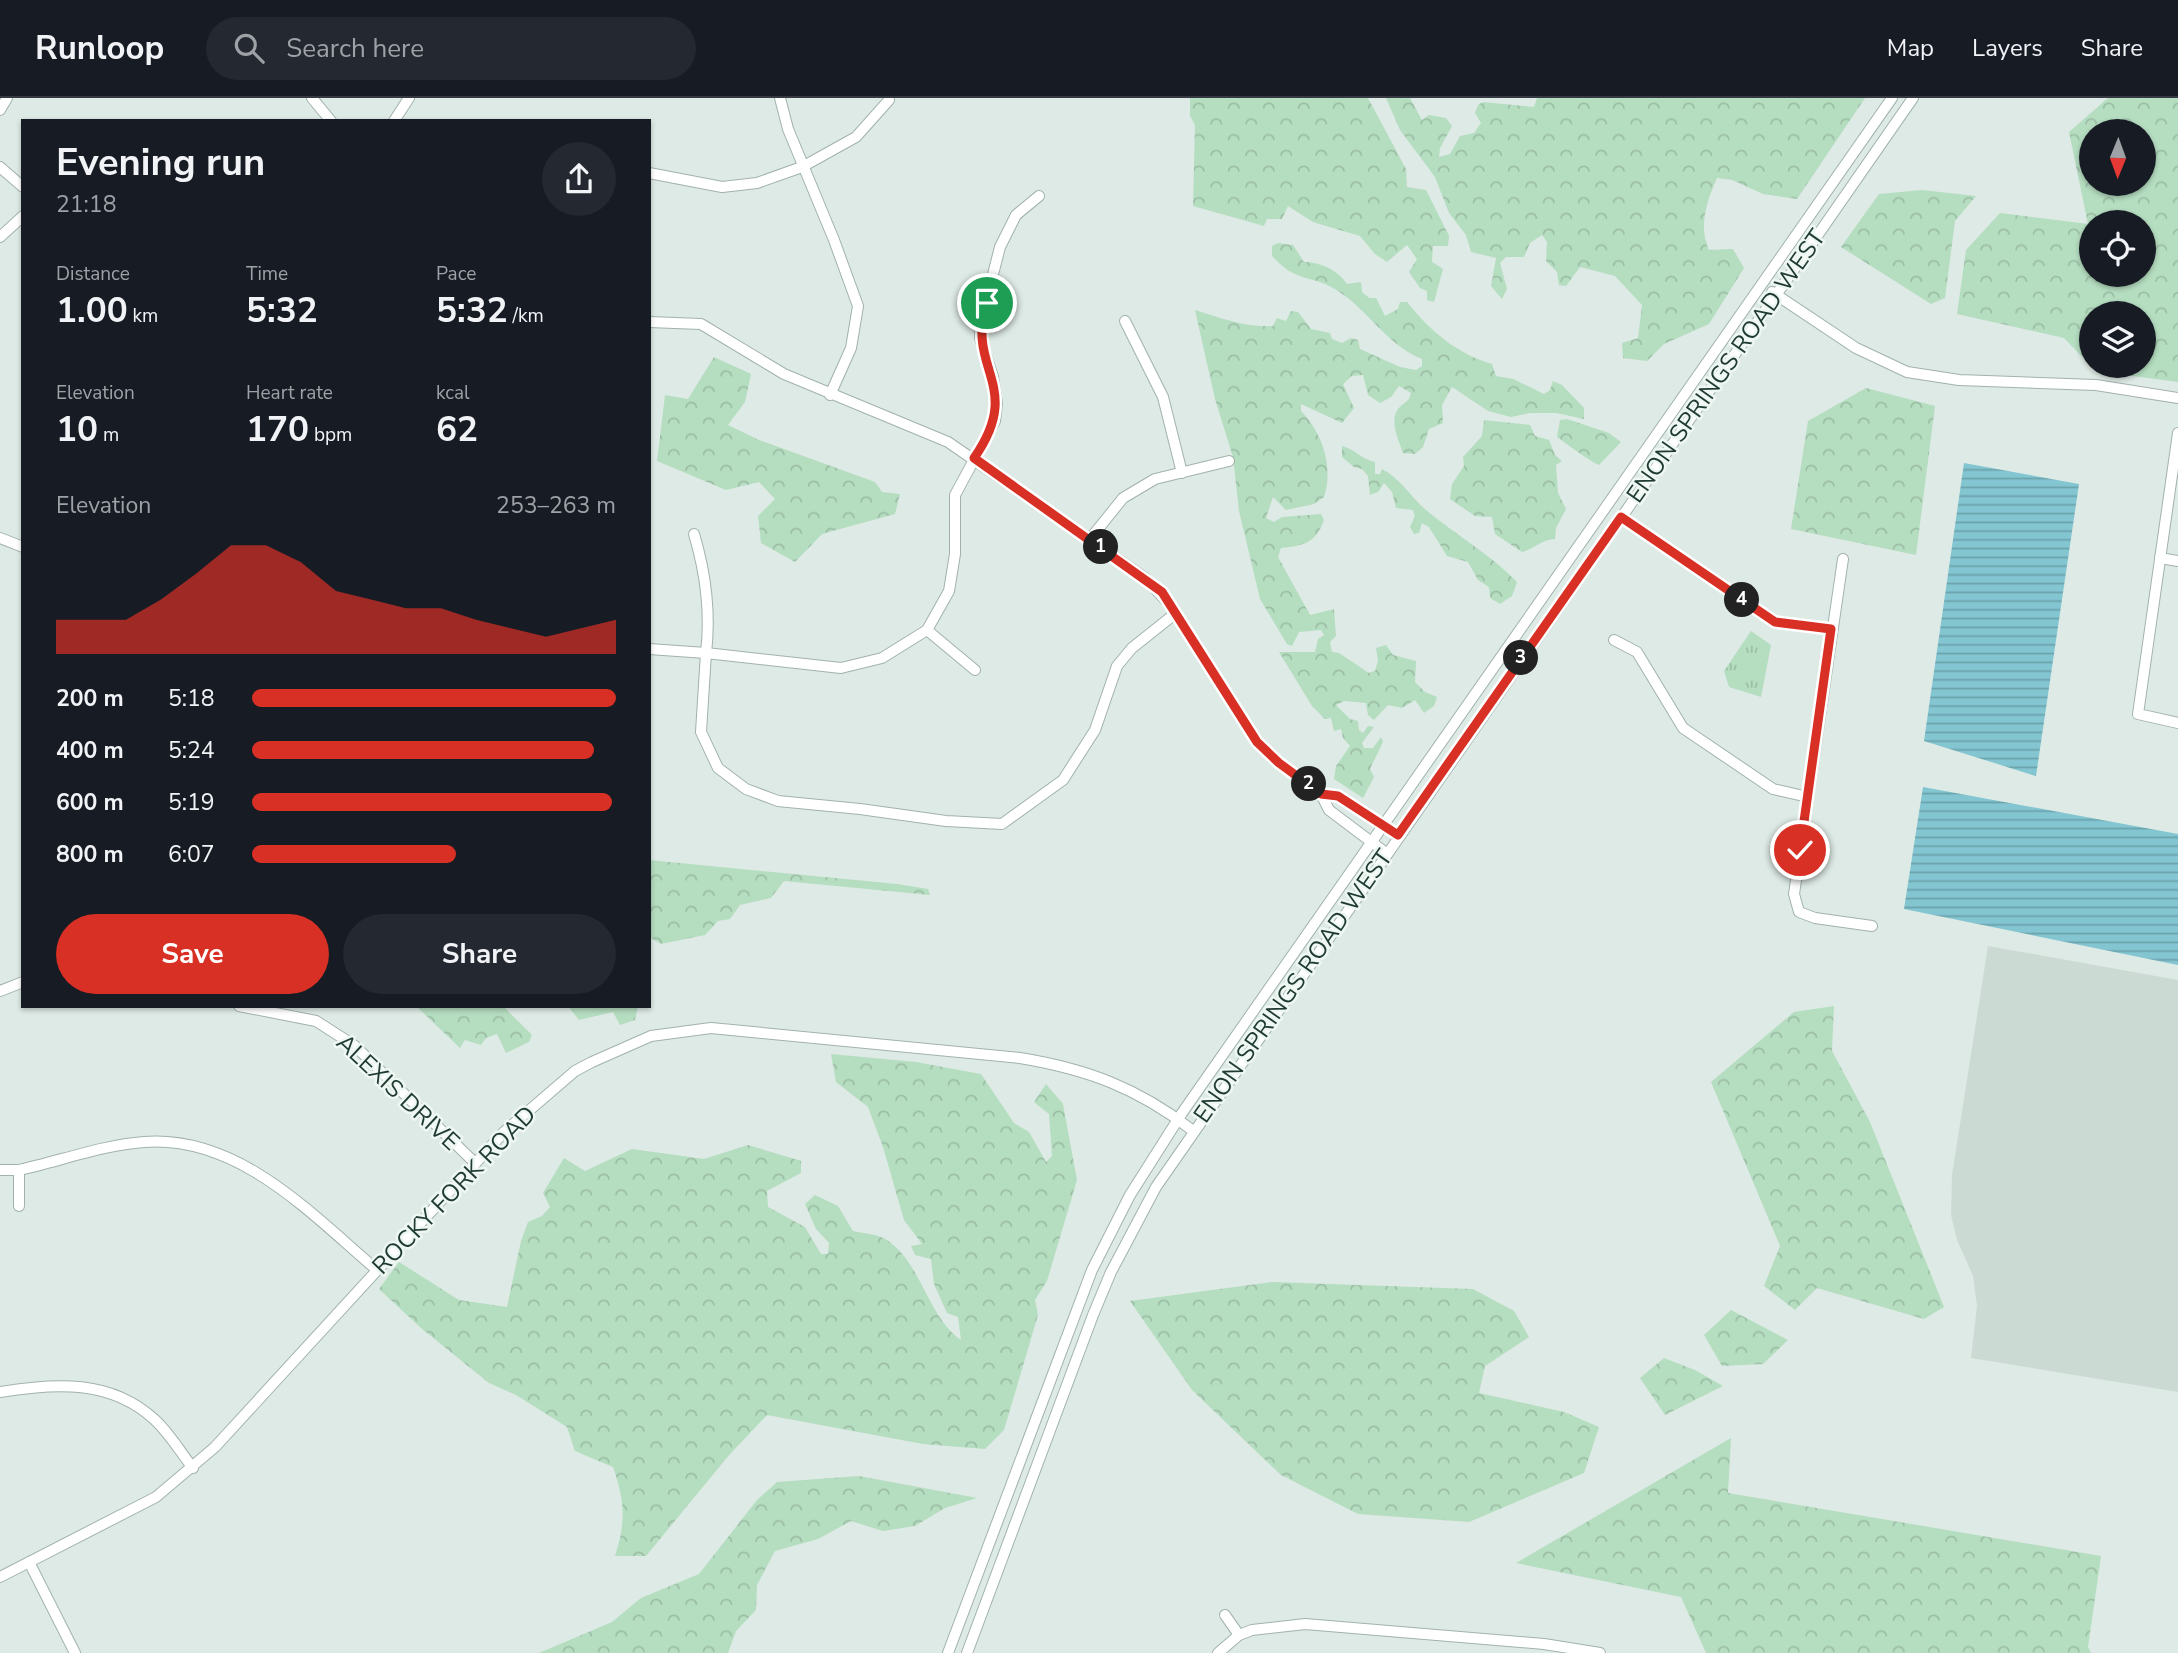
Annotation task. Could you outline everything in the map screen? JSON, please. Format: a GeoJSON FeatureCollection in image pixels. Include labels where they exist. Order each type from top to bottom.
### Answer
{"type":"FeatureCollection","features":[{"type":"Feature","properties":{"kind":"street"},"geometry":{"type":"LineString","coordinates":[[0,110],[7,98]]}},
{"type":"Feature","properties":{"kind":"street"},"geometry":{"type":"LineString","coordinates":[[312,98],[329,119]]}},
{"type":"Feature","properties":{"kind":"street"},"geometry":{"type":"LineString","coordinates":[[395,119],[409,98]]}},
{"type":"Feature","properties":{"kind":"street"},"geometry":{"type":"LineString","coordinates":[[780,98],[802,167],[834,240],[858,306],[851,348],[830,395]]}},
{"type":"Feature","properties":{"kind":"street","name":"ENON SPRINGS ROAD WEST"},"geometry":{"type":"LineString","coordinates":[[948,1653],[1092,1270],[1130,1195],[1168,1133],[1892,98]]}},
{"type":"Feature","properties":{"kind":"street","name":"ENON SPRINGS ROAD WEST"},"geometry":{"type":"LineString","coordinates":[[967,1653],[1111,1272],[1156,1187],[1192,1130],[1913,98]]}},
{"type":"Feature","properties":{"kind":"street"},"geometry":{"type":"LineString","coordinates":[[651,173],[722,187],[757,183],[802,167],[856,137],[889,100]]}},
{"type":"Feature","properties":{"kind":"street"},"geometry":{"type":"LineString","coordinates":[[0,167],[21,185]]}},
{"type":"Feature","properties":{"kind":"street"},"geometry":{"type":"LineString","coordinates":[[651,649],[841,668],[882,658],[927,629],[949,591],[955,555],[956,495],[974,458],[988,437],[997,404],[993,377],[980,338],[981,321],[1000,247],[1016,215],[1039,196]]}},
{"type":"Feature","properties":{"kind":"street"},"geometry":{"type":"LineString","coordinates":[[0,237],[21,218]]}},
{"type":"Feature","properties":{"kind":"street"},"geometry":{"type":"LineString","coordinates":[[1761,285],[1883,363],[1907,372],[1959,380],[2096,385],[2178,397]]}},
{"type":"Feature","properties":{"kind":"street"},"geometry":{"type":"LineString","coordinates":[[1125,321],[1163,397],[1182,473]]}},
{"type":"Feature","properties":{"kind":"street"},"geometry":{"type":"LineString","coordinates":[[651,322],[701,324],[781,373],[830,395],[921,429],[974,458],[1090,539],[1156,587],[1176,612],[1257,742],[1321,794],[1329,810],[1386,853]]}},
{"type":"Feature","properties":{"kind":"street"},"geometry":{"type":"LineString","coordinates":[[2178,433],[2138,714],[2178,723]]}},
{"type":"Feature","properties":{"kind":"street"},"geometry":{"type":"LineString","coordinates":[[1090,539],[1124,498],[1155,479],[1228,461]]}},
{"type":"Feature","properties":{"kind":"street"},"geometry":{"type":"LineString","coordinates":[[1621,517],[1775,622],[1831,629]]}},
{"type":"Feature","properties":{"kind":"street"},"geometry":{"type":"LineString","coordinates":[[694,534],[704,567],[710,619],[701,732],[719,768],[746,789],[778,801],[860,808],[946,821],[1002,824],[1052,790],[1069,772],[1095,730],[1117,666],[1132,648],[1176,612]]}},
{"type":"Feature","properties":{"kind":"street"},"geometry":{"type":"LineString","coordinates":[[0,538],[21,546]]}},
{"type":"Feature","properties":{"kind":"street"},"geometry":{"type":"LineString","coordinates":[[2160,558],[2178,561]]}},
{"type":"Feature","properties":{"kind":"street"},"geometry":{"type":"LineString","coordinates":[[1843,559],[1794,894],[1799,912],[1815,918],[1872,926]]}},
{"type":"Feature","properties":{"kind":"street"},"geometry":{"type":"LineString","coordinates":[[927,629],[975,670]]}},
{"type":"Feature","properties":{"kind":"street"},"geometry":{"type":"LineString","coordinates":[[1614,640],[1637,652],[1683,728],[1773,789],[1808,797]]}},
{"type":"Feature","properties":{"kind":"street"},"geometry":{"type":"LineString","coordinates":[[1321,794],[1338,796],[1398,835]]}},
{"type":"Feature","properties":{"kind":"street"},"geometry":{"type":"LineString","coordinates":[[0,991],[21,983]]}},
{"type":"Feature","properties":{"kind":"street","name":"ALEXIS DRIVE"},"geometry":{"type":"LineString","coordinates":[[249,1008],[316,1021],[355,1046],[475,1163]]}},
{"type":"Feature","properties":{"kind":"street","name":"ROCKY FORK ROAD"},"geometry":{"type":"LineString","coordinates":[[0,1577],[156,1496],[193,1468],[504,1132],[575,1071],[651,1036],[711,1028],[1020,1058],[1067,1066],[1109,1079],[1192,1130]]}},
{"type":"Feature","properties":{"kind":"street"},"geometry":{"type":"LineString","coordinates":[[0,1170],[19,1170],[144,1142],[176,1144],[209,1152],[238,1161],[299,1203],[377,1270]]}},
{"type":"Feature","properties":{"kind":"street"},"geometry":{"type":"LineString","coordinates":[[19,1170],[19,1206]]}},
{"type":"Feature","properties":{"kind":"street"},"geometry":{"type":"LineString","coordinates":[[0,1392],[49,1384],[81,1385],[114,1394],[155,1420],[193,1468]]}},
{"type":"Feature","properties":{"kind":"street"},"geometry":{"type":"LineString","coordinates":[[29,1562],[75,1653]]}},
{"type":"Feature","properties":{"kind":"street"},"geometry":{"type":"LineString","coordinates":[[1225,1615],[1239,1635]]}},
{"type":"Feature","properties":{"kind":"street"},"geometry":{"type":"LineString","coordinates":[[1218,1653],[1239,1635],[1269,1626],[1305,1624],[1544,1644],[1600,1653]]}},
{"type":"Feature","properties":{"kind":"shaded area"},"geometry":{"type":"Polygon","coordinates":[[[1988,946],[2178,980],[2178,1392],[1971,1358],[1977,1306],[1973,1276],[1957,1240],[1951,1215],[1952,1175],[1988,946]]]}},
{"type":"Feature","properties":{"kind":"green space"},"geometry":{"type":"Polygon","coordinates":[[[1190,98],[1368,98],[1406,169],[1407,187],[1426,190],[1449,236],[1448,246],[1433,246],[1432,262],[1443,269],[1434,302],[1427,300],[1427,291],[1420,288],[1409,272],[1417,259],[1407,245],[1387,262],[1375,254],[1360,236],[1313,222],[1288,206],[1282,219],[1267,219],[1264,226],[1193,206],[1195,125],[1190,116],[1190,98]]]}},
{"type":"Feature","properties":{"kind":"green space"},"geometry":{"type":"Polygon","coordinates":[[[1386,98],[1410,98],[1422,120],[1429,115],[1446,118],[1452,126],[1440,148],[1439,157],[1450,154],[1460,136],[1474,133],[1481,123],[1475,113],[1478,105],[1483,102],[1534,107],[1537,98],[1865,98],[1797,199],[1763,194],[1732,180],[1717,178],[1705,214],[1706,241],[1709,250],[1733,249],[1744,268],[1709,324],[1664,344],[1647,361],[1623,358],[1622,343],[1638,338],[1642,305],[1615,276],[1580,267],[1566,286],[1559,285],[1557,272],[1546,261],[1547,242],[1542,235],[1530,243],[1524,257],[1506,257],[1500,263],[1507,289],[1502,299],[1491,286],[1496,258],[1471,252],[1466,235],[1449,213],[1435,177],[1400,130],[1386,98]]]}},
{"type":"Feature","properties":{"kind":"green space"},"geometry":{"type":"Polygon","coordinates":[[[2108,98],[2178,98],[2178,382],[2148,378],[2156,378],[2156,301],[2079,301],[2079,354],[2064,338],[1957,314],[1966,250],[2000,213],[2079,223],[2079,287],[2156,287],[2156,210],[2085,210],[2082,196],[2156,196],[2156,119],[2084,119],[2108,98]]]}},
{"type":"Feature","properties":{"kind":"green space"},"geometry":{"type":"Polygon","coordinates":[[[2079,123],[2079,180],[2069,132],[2079,123]]]}},
{"type":"Feature","properties":{"kind":"green space"},"geometry":{"type":"Polygon","coordinates":[[[1922,190],[1976,196],[1955,221],[1945,298],[1931,304],[1841,247],[1879,194],[1922,190]]]}},
{"type":"Feature","properties":{"kind":"green space"},"geometry":{"type":"Polygon","coordinates":[[[1278,243],[1293,245],[1304,262],[1328,268],[1347,284],[1361,282],[1362,292],[1369,298],[1376,298],[1385,316],[1398,309],[1400,302],[1407,302],[1445,340],[1467,354],[1492,364],[1496,376],[1513,379],[1544,394],[1550,390],[1553,381],[1562,385],[1584,408],[1584,419],[1556,413],[1530,413],[1511,417],[1488,411],[1452,387],[1442,405],[1443,423],[1429,429],[1423,447],[1415,454],[1403,453],[1394,422],[1395,415],[1411,393],[1399,386],[1391,397],[1380,403],[1368,395],[1363,375],[1352,376],[1343,384],[1354,408],[1342,423],[1301,404],[1301,411],[1315,429],[1327,462],[1324,497],[1314,504],[1286,510],[1273,497],[1266,518],[1274,522],[1282,517],[1321,514],[1324,520],[1313,538],[1296,546],[1281,548],[1278,557],[1310,615],[1334,609],[1336,636],[1330,642],[1332,652],[1339,653],[1369,673],[1375,671],[1378,661],[1376,648],[1386,645],[1393,655],[1416,661],[1415,682],[1425,692],[1437,697],[1434,706],[1424,713],[1415,700],[1402,708],[1388,705],[1374,720],[1368,715],[1366,703],[1344,701],[1336,705],[1350,719],[1358,721],[1359,730],[1363,733],[1368,726],[1374,727],[1362,743],[1364,748],[1373,748],[1381,737],[1383,742],[1370,769],[1374,777],[1363,798],[1334,779],[1336,766],[1350,746],[1343,738],[1341,729],[1334,731],[1331,718],[1325,719],[1312,706],[1279,652],[1315,652],[1318,639],[1324,635],[1321,630],[1299,632],[1292,646],[1287,644],[1260,599],[1239,511],[1233,457],[1215,399],[1195,310],[1234,322],[1263,326],[1273,326],[1277,318],[1286,321],[1291,311],[1298,312],[1311,329],[1330,333],[1332,339],[1342,343],[1351,338],[1358,340],[1360,349],[1400,367],[1416,370],[1422,366],[1422,359],[1388,337],[1338,291],[1297,275],[1281,265],[1272,256],[1272,246],[1278,243]]]}},
{"type":"Feature","properties":{"kind":"green space"},"geometry":{"type":"Polygon","coordinates":[[[714,357],[751,374],[745,402],[728,425],[759,440],[875,482],[882,492],[900,494],[895,514],[822,534],[795,562],[761,543],[758,516],[775,499],[759,482],[726,490],[657,461],[665,395],[688,399],[714,357]]]}},
{"type":"Feature","properties":{"kind":"green space"},"geometry":{"type":"Polygon","coordinates":[[[1866,388],[1935,406],[1916,555],[1791,529],[1808,421],[1866,388]]]}},
{"type":"Feature","properties":{"kind":"green space"},"geometry":{"type":"Polygon","coordinates":[[[1567,419],[1609,433],[1621,442],[1599,465],[1557,437],[1560,420],[1567,419]]]}},
{"type":"Feature","properties":{"kind":"green space"},"geometry":{"type":"Polygon","coordinates":[[[1484,420],[1530,425],[1535,436],[1549,440],[1555,455],[1562,461],[1556,465],[1558,493],[1566,509],[1556,528],[1555,539],[1522,552],[1495,534],[1492,517],[1475,516],[1450,499],[1452,484],[1464,466],[1463,457],[1482,436],[1484,420]]]}},
{"type":"Feature","properties":{"kind":"green space"},"geometry":{"type":"Polygon","coordinates":[[[1342,446],[1375,462],[1375,474],[1380,474],[1382,469],[1388,473],[1426,510],[1507,572],[1517,582],[1512,596],[1500,604],[1490,598],[1489,587],[1478,580],[1468,562],[1447,556],[1429,527],[1422,523],[1419,533],[1414,534],[1410,527],[1415,516],[1413,510],[1396,508],[1392,492],[1384,483],[1378,492],[1370,495],[1368,476],[1362,469],[1354,467],[1342,457],[1342,446]]]}},
{"type":"Feature","properties":{"kind":"green space"},"geometry":{"type":"Polygon","coordinates":[[[1751,631],[1771,645],[1761,697],[1729,687],[1724,671],[1751,631]]]}},
{"type":"Feature","properties":{"kind":"green space"},"geometry":{"type":"Polygon","coordinates":[[[651,860],[897,884],[928,889],[930,895],[784,881],[771,898],[740,905],[730,919],[718,921],[705,935],[661,944],[651,938],[651,860]]]}},
{"type":"Feature","properties":{"kind":"green space"},"geometry":{"type":"Polygon","coordinates":[[[1834,1006],[1832,1051],[1870,1122],[1944,1307],[1924,1319],[1817,1288],[1795,1310],[1764,1286],[1780,1246],[1711,1082],[1794,1012],[1834,1006]]]}},
{"type":"Feature","properties":{"kind":"green space"},"geometry":{"type":"Polygon","coordinates":[[[418,1008],[505,1008],[532,1035],[529,1042],[506,1053],[497,1034],[486,1038],[481,1045],[465,1040],[460,1048],[418,1008]]]}},
{"type":"Feature","properties":{"kind":"green space"},"geometry":{"type":"Polygon","coordinates":[[[570,1008],[638,1008],[635,1020],[620,1025],[613,1012],[579,1020],[570,1008]]]}},
{"type":"Feature","properties":{"kind":"green space"},"geometry":{"type":"Polygon","coordinates":[[[831,1054],[916,1062],[981,1074],[1014,1123],[1029,1132],[1046,1162],[1052,1156],[1049,1114],[1034,1102],[1046,1084],[1063,1104],[1077,1180],[1047,1281],[1035,1300],[1038,1315],[1004,1430],[985,1449],[923,1444],[767,1415],[730,1454],[646,1556],[615,1556],[623,1512],[613,1467],[575,1451],[567,1427],[516,1395],[489,1383],[421,1328],[379,1289],[399,1262],[459,1300],[507,1307],[521,1241],[528,1222],[542,1216],[550,1207],[543,1193],[564,1158],[585,1171],[632,1149],[704,1159],[748,1145],[801,1161],[801,1173],[767,1191],[768,1207],[805,1227],[821,1254],[828,1254],[829,1243],[816,1229],[805,1204],[815,1195],[838,1206],[853,1231],[881,1237],[905,1257],[939,1316],[961,1340],[958,1317],[947,1313],[934,1284],[931,1259],[915,1255],[911,1246],[922,1244],[904,1220],[883,1147],[868,1107],[836,1082],[831,1054]]]}},
{"type":"Feature","properties":{"kind":"green space"},"geometry":{"type":"Polygon","coordinates":[[[1272,1282],[1473,1289],[1514,1311],[1529,1337],[1485,1366],[1479,1393],[1564,1412],[1599,1427],[1584,1473],[1469,1522],[1358,1514],[1281,1475],[1192,1390],[1130,1301],[1272,1282]]]}},
{"type":"Feature","properties":{"kind":"green space"},"geometry":{"type":"Polygon","coordinates":[[[1731,1310],[1788,1340],[1763,1364],[1722,1366],[1704,1335],[1731,1310]]]}},
{"type":"Feature","properties":{"kind":"green space"},"geometry":{"type":"Polygon","coordinates":[[[1664,1358],[1695,1370],[1723,1386],[1665,1415],[1640,1378],[1664,1358]]]}},
{"type":"Feature","properties":{"kind":"green space"},"geometry":{"type":"Polygon","coordinates":[[[1731,1438],[1728,1493],[2101,1556],[2088,1647],[2091,1653],[1706,1653],[1681,1597],[1516,1563],[1731,1438]]]}},
{"type":"Feature","properties":{"kind":"green space"},"geometry":{"type":"Polygon","coordinates":[[[859,1476],[977,1498],[945,1508],[915,1526],[883,1531],[851,1521],[818,1539],[775,1551],[757,1585],[756,1610],[736,1631],[728,1653],[539,1653],[612,1622],[641,1598],[699,1574],[757,1500],[777,1482],[859,1476]]]}},
{"type":"Feature","properties":{"kind":"water"},"geometry":{"type":"Polygon","coordinates":[[[1964,463],[2079,484],[2036,776],[1924,741],[1964,463]]]}},
{"type":"Feature","properties":{"kind":"water"},"geometry":{"type":"Polygon","coordinates":[[[1923,787],[2178,834],[2178,965],[1904,909],[1923,787]]]}},
{"type":"Feature","properties":{"kind":"route"},"geometry":{"type":"LineString","coordinates":[[987,303],[981,321],[980,338],[993,377],[997,404],[995,421],[974,458],[1162,592],[1226,689],[1257,742],[1321,794],[1338,796],[1398,835],[1621,517],[1775,622],[1831,629],[1800,850]]}}]}
